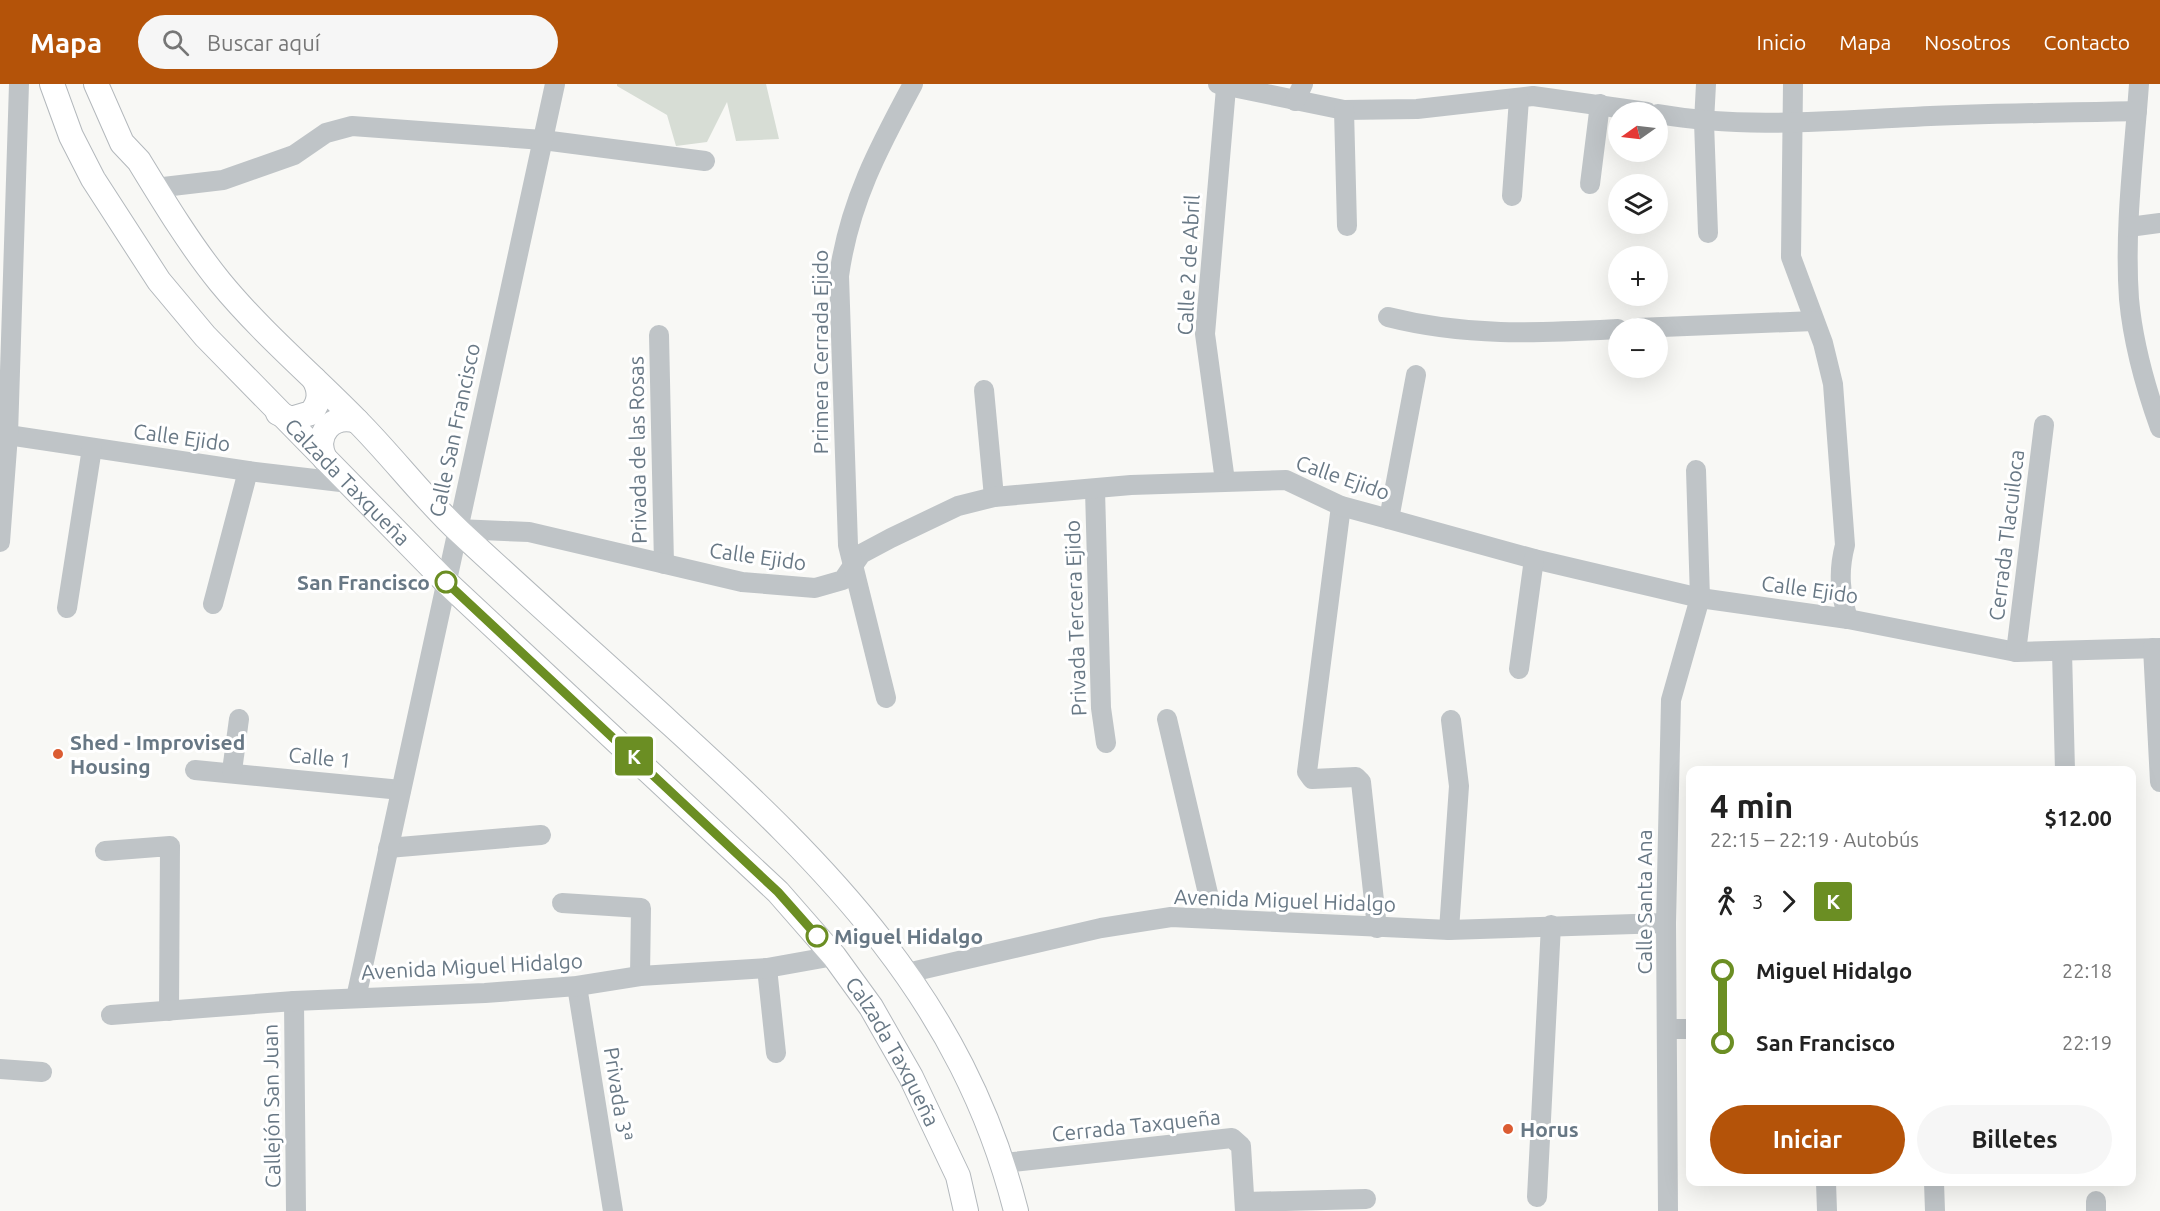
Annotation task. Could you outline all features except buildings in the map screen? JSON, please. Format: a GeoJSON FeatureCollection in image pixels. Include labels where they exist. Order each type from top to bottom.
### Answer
{"type":"FeatureCollection","features":[{"type":"Feature","properties":{"kind":"main road","name":"Calzada Taxqueña"},"geometry":{"type":"LineString","coordinates":[[51,84],[71,136],[93,179],[159,281],[205,336],[446,582],[778,892],[834,956],[871,1007],[911,1077],[958,1176],[966,1211]]}},
{"type":"Feature","properties":{"kind":"main road"},"geometry":{"type":"LineString","coordinates":[[96,84],[122,143],[139,161],[220,283],[357,420],[457,530],[707,757],[815,862],[907,973],[954,1047],[980,1102],[1004,1163],[1016,1211]]}},
{"type":"Feature","properties":{"kind":"main road"},"geometry":{"type":"LineString","coordinates":[[114,84],[134,133],[139,161]]}},
{"type":"Feature","properties":{"kind":"main road"},"geometry":{"type":"LineString","coordinates":[[278,413],[291,419],[311,413],[319,400],[318,386],[314,379]]}},
{"type":"Feature","properties":{"kind":"main road"},"geometry":{"type":"LineString","coordinates":[[325,459],[320,447],[326,428],[337,420],[357,420]]}},
{"type":"Feature","properties":{"kind":"street"},"geometry":{"type":"LineString","coordinates":[[0,542],[8,435],[19,84]]}},
{"type":"Feature","properties":{"kind":"street","name":"Calle San Francisco"},"geometry":{"type":"LineString","coordinates":[[356,998],[555,84]]}},
{"type":"Feature","properties":{"kind":"street","name":"Primera Cerrada Ejido"},"geometry":{"type":"LineString","coordinates":[[886,698],[848,545],[839,276],[844,240],[855,204],[878,149],[913,84]]}},
{"type":"Feature","properties":{"kind":"street"},"geometry":{"type":"LineString","coordinates":[[1706,84],[1704,122],[1708,233]]}},
{"type":"Feature","properties":{"kind":"street"},"geometry":{"type":"LineString","coordinates":[[1793,84],[1791,257],[1823,343],[1833,384],[1845,545],[1840,564],[1840,591],[1848,619]]}},
{"type":"Feature","properties":{"kind":"street"},"geometry":{"type":"LineString","coordinates":[[2139,84],[2128,227],[2129,299],[2138,357],[2160,428]]}},
{"type":"Feature","properties":{"kind":"street"},"geometry":{"type":"LineString","coordinates":[[1222,86],[1299,92],[1344,110],[1417,109],[1529,93],[1608,105]]}},
{"type":"Feature","properties":{"kind":"street","name":"Calle 2 de Abril"},"geometry":{"type":"LineString","coordinates":[[1222,86],[1205,334],[1225,481]]}},
{"type":"Feature","properties":{"kind":"street"},"geometry":{"type":"LineString","coordinates":[[1512,196],[1529,93]]}},
{"type":"Feature","properties":{"kind":"street"},"geometry":{"type":"LineString","coordinates":[[1590,184],[1600,104]]}},
{"type":"Feature","properties":{"kind":"street"},"geometry":{"type":"LineString","coordinates":[[1344,110],[1347,226]]}},
{"type":"Feature","properties":{"kind":"street"},"geometry":{"type":"LineString","coordinates":[[1668,116],[1704,122],[1791,124],[1914,117],[2137,111]]}},
{"type":"Feature","properties":{"kind":"street"},"geometry":{"type":"LineString","coordinates":[[155,188],[223,180],[294,155],[326,133],[352,126],[543,140],[705,161]]}},
{"type":"Feature","properties":{"kind":"street"},"geometry":{"type":"LineString","coordinates":[[2128,227],[2160,223]]}},
{"type":"Feature","properties":{"kind":"street"},"geometry":{"type":"LineString","coordinates":[[1388,317],[1420,326],[1507,334],[1608,329]]}},
{"type":"Feature","properties":{"kind":"street"},"geometry":{"type":"LineString","coordinates":[[1668,327],[1814,321]]}},
{"type":"Feature","properties":{"kind":"street","name":"Privada de las Rosas"},"geometry":{"type":"LineString","coordinates":[[658,336],[664,564]]}},
{"type":"Feature","properties":{"kind":"street"},"geometry":{"type":"LineString","coordinates":[[1389,519],[1416,375]]}},
{"type":"Feature","properties":{"kind":"street"},"geometry":{"type":"LineString","coordinates":[[984,390],[994,497]]}},
{"type":"Feature","properties":{"kind":"street","name":"Cerrada Tlacuiloca"},"geometry":{"type":"LineString","coordinates":[[2016,652],[2044,425]]}},
{"type":"Feature","properties":{"kind":"street","name":"Calle Ejido"},"geometry":{"type":"LineString","coordinates":[[8,435],[248,471],[349,483]]}},
{"type":"Feature","properties":{"kind":"street"},"geometry":{"type":"LineString","coordinates":[[67,608],[92,448]]}},
{"type":"Feature","properties":{"kind":"street","name":"Calle Santa Ana"},"geometry":{"type":"LineString","coordinates":[[1668,1211],[1666,923],[1671,700],[1700,598],[1696,470]]}},
{"type":"Feature","properties":{"kind":"street"},"geometry":{"type":"LineString","coordinates":[[213,604],[248,471]]}},
{"type":"Feature","properties":{"kind":"street","name":"Calle Ejido"},"geometry":{"type":"LineString","coordinates":[[457,530],[529,532],[742,582],[815,588],[843,580],[861,554],[958,506],[994,497],[1225,481],[1286,480],[1341,506],[1534,559],[1700,598],[1848,619],[2016,652],[2157,648]]}},
{"type":"Feature","properties":{"kind":"street","name":"Privada Tercera Ejido"},"geometry":{"type":"LineString","coordinates":[[1095,490],[1101,708],[1106,743]]}},
{"type":"Feature","properties":{"kind":"street"},"geometry":{"type":"LineString","coordinates":[[1341,506],[1307,772],[1312,778],[1356,777],[1361,782],[1377,928]]}},
{"type":"Feature","properties":{"kind":"street"},"geometry":{"type":"LineString","coordinates":[[1519,669],[1534,559]]}},
{"type":"Feature","properties":{"kind":"street"},"geometry":{"type":"LineString","coordinates":[[2157,648],[2160,782]]}},
{"type":"Feature","properties":{"kind":"street"},"geometry":{"type":"LineString","coordinates":[[2062,651],[2065,766]]}},
{"type":"Feature","properties":{"kind":"street"},"geometry":{"type":"LineString","coordinates":[[232,771],[238,718]]}},
{"type":"Feature","properties":{"kind":"street"},"geometry":{"type":"LineString","coordinates":[[1167,719],[1214,919]]}},
{"type":"Feature","properties":{"kind":"street"},"geometry":{"type":"LineString","coordinates":[[1449,930],[1459,786],[1451,720]]}},
{"type":"Feature","properties":{"kind":"street","name":"Calle 1"},"geometry":{"type":"LineString","coordinates":[[195,770],[232,771],[401,790]]}},
{"type":"Feature","properties":{"kind":"street"},"geometry":{"type":"LineString","coordinates":[[388,848],[541,835]]}},
{"type":"Feature","properties":{"kind":"street"},"geometry":{"type":"LineString","coordinates":[[105,851],[170,846],[169,1011]]}},
{"type":"Feature","properties":{"kind":"street"},"geometry":{"type":"LineString","coordinates":[[562,903],[641,908],[640,976]]}},
{"type":"Feature","properties":{"kind":"street","name":"Avenida Miguel Hidalgo"},"geometry":{"type":"LineString","coordinates":[[907,973],[1101,928],[1171,917],[1449,930],[1666,923]]}},
{"type":"Feature","properties":{"kind":"street"},"geometry":{"type":"LineString","coordinates":[[1537,1197],[1551,925]]}},
{"type":"Feature","properties":{"kind":"street","name":"Avenida Miguel Hidalgo"},"geometry":{"type":"LineString","coordinates":[[111,1015],[294,1001],[485,993],[577,986],[640,976],[767,968],[834,956]]}},
{"type":"Feature","properties":{"kind":"street"},"geometry":{"type":"LineString","coordinates":[[767,968],[776,1053]]}},
{"type":"Feature","properties":{"kind":"street","name":"Privada 3ª"},"geometry":{"type":"LineString","coordinates":[[577,986],[613,1211]]}},
{"type":"Feature","properties":{"kind":"street","name":"Callejón San Juan"},"geometry":{"type":"LineString","coordinates":[[294,1001],[296,1211]]}},
{"type":"Feature","properties":{"kind":"street"},"geometry":{"type":"LineString","coordinates":[[1668,1029],[1686,1029]]}},
{"type":"Feature","properties":{"kind":"street"},"geometry":{"type":"LineString","coordinates":[[0,1069],[42,1072]]}},
{"type":"Feature","properties":{"kind":"street","name":"Cerrada Taxqueña"},"geometry":{"type":"LineString","coordinates":[[1004,1163],[1232,1138],[1240,1146],[1245,1206]]}},
{"type":"Feature","properties":{"kind":"street"},"geometry":{"type":"LineString","coordinates":[[1826,1186],[1827,1211]]}},
{"type":"Feature","properties":{"kind":"street"},"geometry":{"type":"LineString","coordinates":[[1934,1186],[1935,1211]]}},
{"type":"Feature","properties":{"kind":"street"},"geometry":{"type":"LineString","coordinates":[[1245,1206],[1366,1198]]}},
{"type":"Feature","properties":{"kind":"shaded area"},"geometry":{"type":"Polygon","coordinates":[[[617,84],[766,84],[779,139],[736,141],[727,102],[707,142],[676,146],[667,115],[617,84]]]}},
{"type":"Feature","properties":{"kind":"bus line","name":"K"},"geometry":{"type":"LineString","coordinates":[[446,582],[601,724],[778,892],[817,936]]}},
{"type":"Feature","properties":{"kind":"place","name":"San Francisco"},"geometry":{"type":"Point","coordinates":[446,582]}},
{"type":"Feature","properties":{"kind":"place","name":"Shed - Improvised Housing"},"geometry":{"type":"Point","coordinates":[58,754]}},
{"type":"Feature","properties":{"kind":"place","name":"Miguel Hidalgo"},"geometry":{"type":"Point","coordinates":[817,936]}},
{"type":"Feature","properties":{"kind":"place","name":"Horus"},"geometry":{"type":"Point","coordinates":[1508,1129]}}]}
